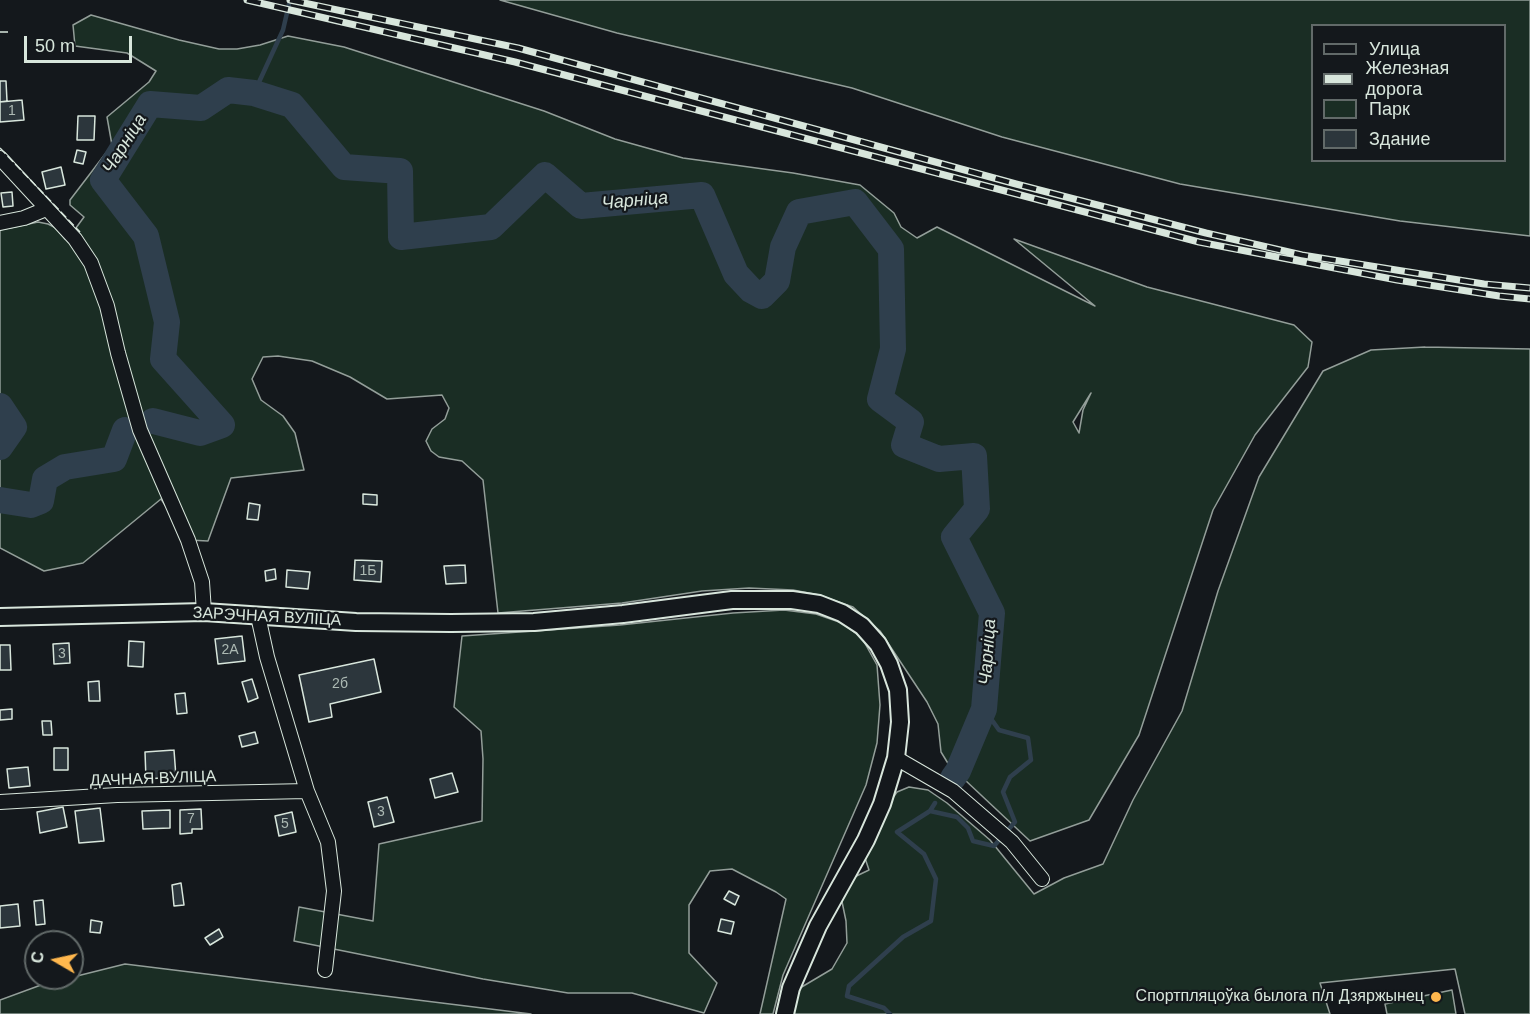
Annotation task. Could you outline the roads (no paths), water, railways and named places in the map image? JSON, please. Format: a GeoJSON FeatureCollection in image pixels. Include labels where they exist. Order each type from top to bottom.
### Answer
{"type":"FeatureCollection","features":[{"type":"Feature","properties":{"kind":"street"},"geometry":{"type":"LineString","coordinates":[[0,158],[75,239],[91,263],[107,306],[140,430],[188,540],[202,582],[204,612]]}},
{"type":"Feature","properties":{"kind":"street"},"geometry":{"type":"LineString","coordinates":[[0,223],[24,218],[46,208]]}},
{"type":"Feature","properties":{"kind":"street","name":"ЗАРЭЧНАЯ ВУЛІЦА"},"geometry":{"type":"LineString","coordinates":[[0,617],[204,612],[368,622],[451,624],[534,622],[623,614],[732,600],[792,600],[819,604],[842,613],[862,626],[878,644],[889,664],[897,690],[899,711],[896,758],[882,804],[866,840],[818,926],[791,988],[785,1014]]}},
{"type":"Feature","properties":{"kind":"street"},"geometry":{"type":"LineString","coordinates":[[258,616],[267,657],[307,791],[328,842],[334,891],[325,970]]}},
{"type":"Feature","properties":{"kind":"street"},"geometry":{"type":"LineString","coordinates":[[896,758],[953,791],[1012,842],[1042,879]]}},
{"type":"Feature","properties":{"kind":"street","name":"ДАЧНАЯ ВУЛІЦА"},"geometry":{"type":"LineString","coordinates":[[0,802],[117,795],[307,791]]}},
{"type":"Feature","properties":{"kind":"waterway"},"geometry":{"type":"LineString","coordinates":[[254,93],[283,30],[290,0]]}},
{"type":"Feature","properties":{"kind":"waterway","name":"Чарніца"},"geometry":{"type":"LineString","coordinates":[[153,421],[200,433],[222,425],[163,359],[167,322],[146,236],[103,180],[150,104],[201,108],[228,90],[254,93],[292,105],[344,167],[400,171],[401,237],[491,227],[545,175],[581,206],[702,195],[736,274],[751,290],[762,296],[777,281],[783,247],[799,212],[855,202],[891,249],[893,349],[880,399],[911,422],[904,445],[939,459],[974,456],[977,509],[954,537],[992,613],[984,709],[953,778]]}},
{"type":"Feature","properties":{"kind":"waterway","name":"Чарніца"},"geometry":{"type":"LineString","coordinates":[[0,406],[14,427],[0,447]]}},
{"type":"Feature","properties":{"kind":"waterway","name":"Чарніца"},"geometry":{"type":"LineString","coordinates":[[0,500],[31,505],[41,501],[45,479],[65,467],[114,459],[125,430]]}},
{"type":"Feature","properties":{"kind":"waterway","name":"Чарніца"},"geometry":{"type":"LineString","coordinates":[[930,811],[957,817],[968,828],[973,841],[994,846],[1015,822],[1003,792],[1010,777],[1031,760],[1028,738],[999,730],[984,709]]}},
{"type":"Feature","properties":{"kind":"waterway","name":"Чарніца"},"geometry":{"type":"LineString","coordinates":[[890,1014],[884,1008],[847,996],[849,986],[903,937],[931,921],[936,879],[924,854],[897,832],[930,811],[935,803]]}},
{"type":"Feature","properties":{"kind":"railway"},"geometry":{"type":"LineString","coordinates":[[247,0],[515,62],[1199,242],[1397,280],[1530,299]]}},
{"type":"Feature","properties":{"kind":"railway"},"geometry":{"type":"LineString","coordinates":[[290,0],[518,48],[1016,184],[1206,233],[1302,255],[1484,284],[1530,288]]}},
{"type":"Feature","properties":{"kind":"place","name":"Спортпляцоўка былога п/л Дзяржынец"},"geometry":{"type":"Point","coordinates":[1436,997]}}]}
